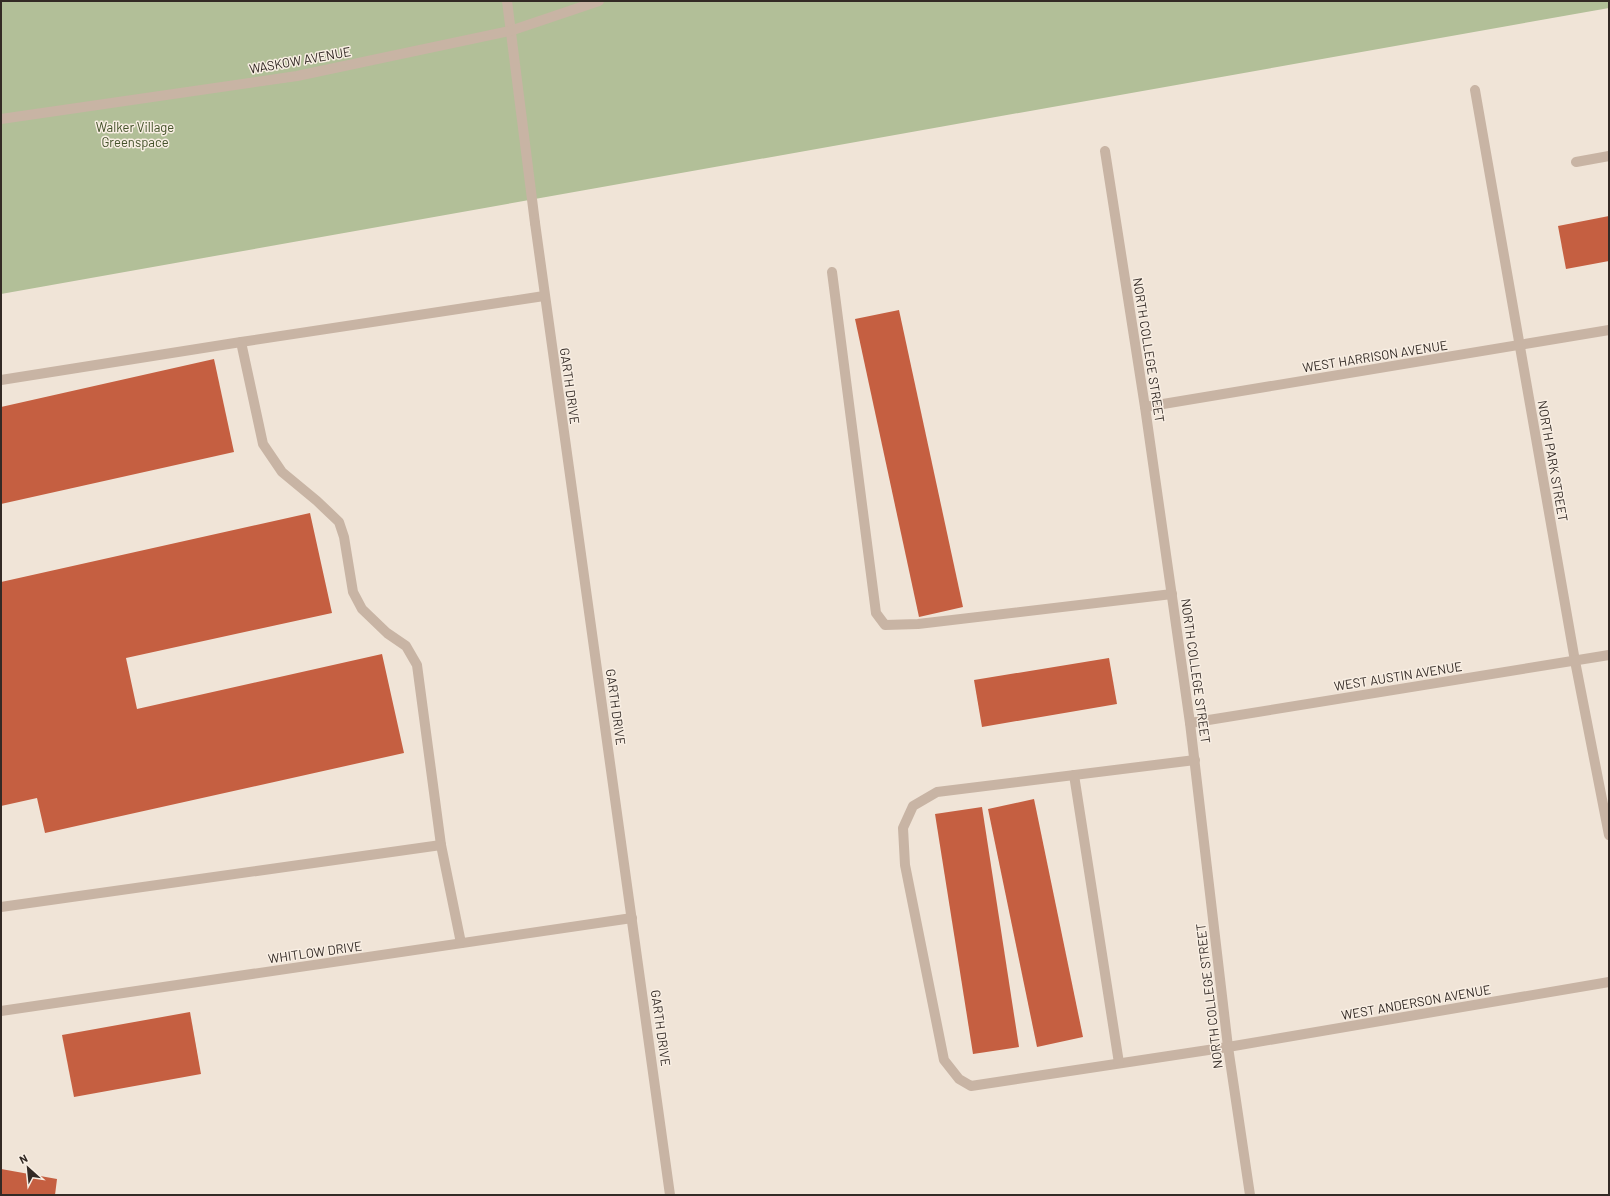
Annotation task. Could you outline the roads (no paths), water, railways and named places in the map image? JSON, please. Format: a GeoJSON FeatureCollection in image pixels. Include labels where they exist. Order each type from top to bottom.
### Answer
{"type":"FeatureCollection","features":[{"type":"Feature","properties":{"kind":"street","name":"GARTH DRIVE"},"geometry":{"type":"LineString","coordinates":[[507,1],[544,296],[670,1195]]}},
{"type":"Feature","properties":{"kind":"street","name":"WASKOW AVENUE"},"geometry":{"type":"LineString","coordinates":[[1,120],[297,76],[510,31],[599,1]]}},
{"type":"Feature","properties":{"kind":"street","name":"NORTH PARK STREET"},"geometry":{"type":"LineString","coordinates":[[1475,90],[1575,660],[1609,835]]}},
{"type":"Feature","properties":{"kind":"street","name":"NORTH COLLEGE STREET"},"geometry":{"type":"LineString","coordinates":[[1105,152],[1145,406],[1190,722],[1228,1047],[1250,1195]]}},
{"type":"Feature","properties":{"kind":"street"},"geometry":{"type":"LineString","coordinates":[[1576,162],[1609,156]]}},
{"type":"Feature","properties":{"kind":"street"},"geometry":{"type":"LineString","coordinates":[[832,272],[876,613],[885,625],[918,624],[1172,594]]}},
{"type":"Feature","properties":{"kind":"street"},"geometry":{"type":"LineString","coordinates":[[1,380],[544,296]]}},
{"type":"Feature","properties":{"kind":"street","name":"WEST HARRISON AVENUE"},"geometry":{"type":"LineString","coordinates":[[1145,406],[1609,330]]}},
{"type":"Feature","properties":{"kind":"street"},"geometry":{"type":"LineString","coordinates":[[241,342],[263,444],[282,472],[317,501],[339,522],[344,536],[353,592],[362,609],[387,633],[406,646],[417,665],[441,845],[461,943]]}},
{"type":"Feature","properties":{"kind":"street","name":"WEST AUSTIN AVENUE"},"geometry":{"type":"LineString","coordinates":[[1190,722],[1609,655]]}},
{"type":"Feature","properties":{"kind":"street","name":"WEST ANDERSON AVENUE"},"geometry":{"type":"LineString","coordinates":[[1195,760],[936,792],[913,806],[903,828],[905,865],[944,1060],[959,1079],[972,1086],[1228,1047],[1609,982]]}},
{"type":"Feature","properties":{"kind":"street"},"geometry":{"type":"LineString","coordinates":[[1074,775],[1119,1063]]}},
{"type":"Feature","properties":{"kind":"street"},"geometry":{"type":"LineString","coordinates":[[1,907],[441,845]]}},
{"type":"Feature","properties":{"kind":"street","name":"WHITLOW DRIVE"},"geometry":{"type":"LineString","coordinates":[[1,1010],[632,918]]}},
{"type":"Feature","properties":{"kind":"park label","name":"Walker Village Greenspace"},"geometry":{"type":"Point","coordinates":[135,134]}}]}
